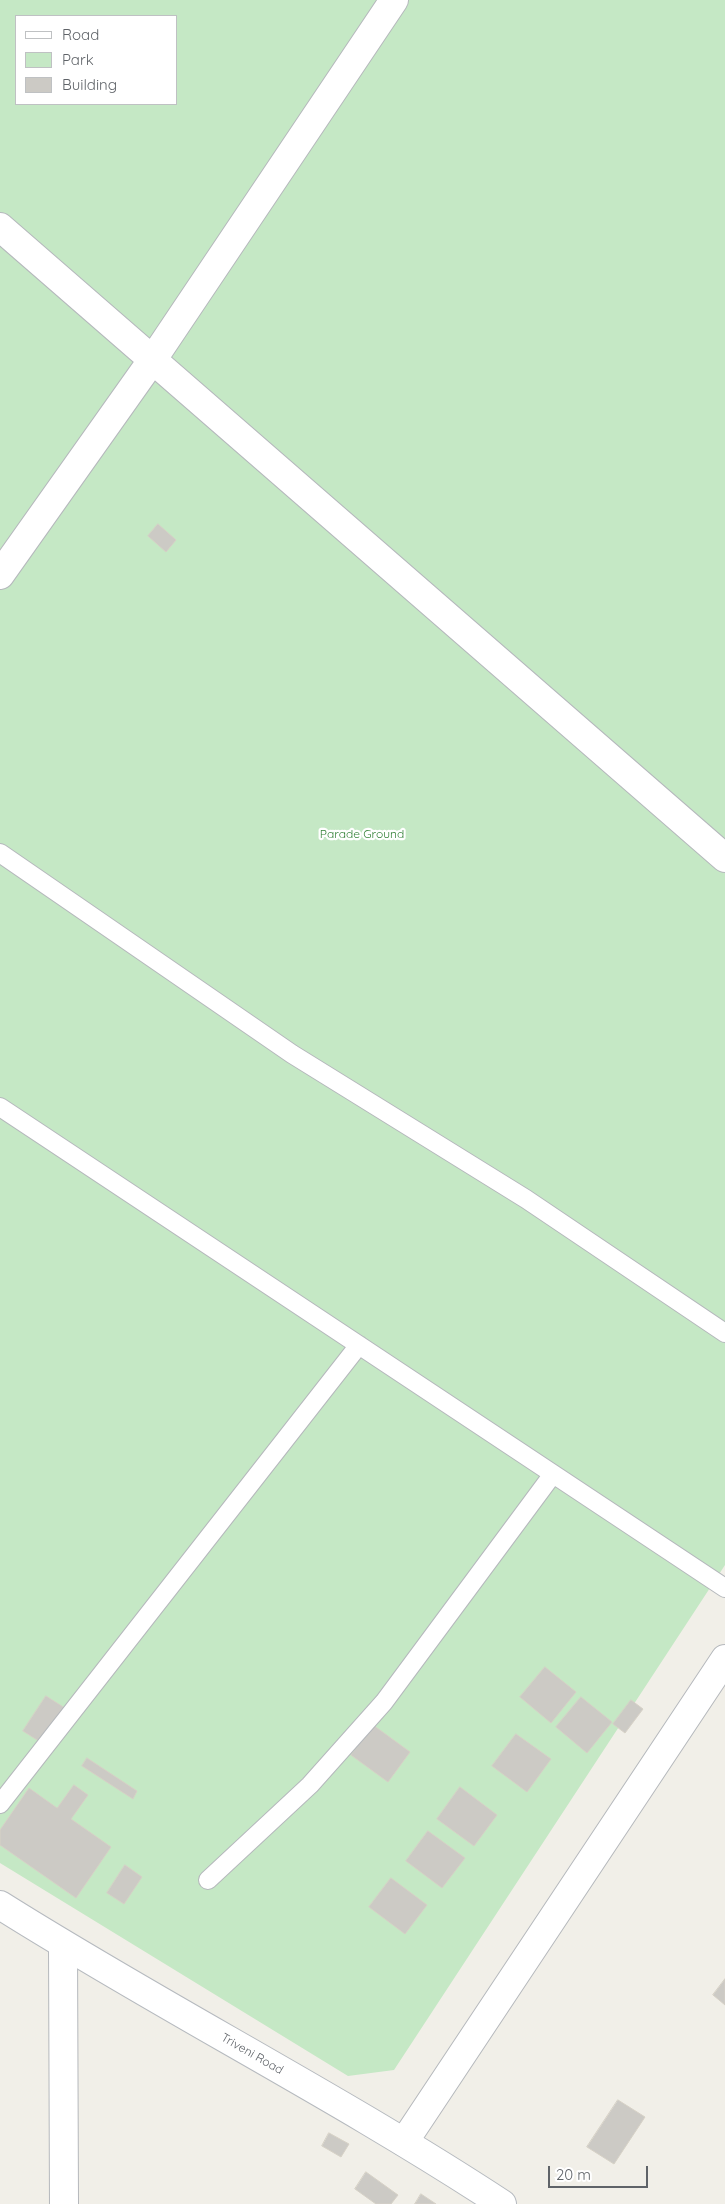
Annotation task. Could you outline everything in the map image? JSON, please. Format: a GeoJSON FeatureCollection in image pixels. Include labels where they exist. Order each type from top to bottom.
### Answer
{"type":"FeatureCollection","features":[{"type":"Feature","properties":{"kind":"street"},"geometry":{"type":"LineString","coordinates":[[0,575],[153,359],[394,0]]}},
{"type":"Feature","properties":{"kind":"street"},"geometry":{"type":"LineString","coordinates":[[0,227],[725,858]]}},
{"type":"Feature","properties":{"kind":"street"},"geometry":{"type":"LineString","coordinates":[[404,2142],[725,1659]]}},
{"type":"Feature","properties":{"kind":"street","name":"Triveni Road"},"geometry":{"type":"LineString","coordinates":[[0,1905],[63,1945],[404,2142],[502,2204]]}},
{"type":"Feature","properties":{"kind":"street"},"geometry":{"type":"LineString","coordinates":[[63,1945],[64,2204]]}},
{"type":"Feature","properties":{"kind":"lane"},"geometry":{"type":"LineString","coordinates":[[0,853],[292,1054],[526,1199],[725,1333]]}},
{"type":"Feature","properties":{"kind":"lane"},"geometry":{"type":"LineString","coordinates":[[0,1107],[725,1588]]}},
{"type":"Feature","properties":{"kind":"lane"},"geometry":{"type":"LineString","coordinates":[[0,1804],[359,1345]]}},
{"type":"Feature","properties":{"kind":"lane"},"geometry":{"type":"LineString","coordinates":[[208,1880],[310,1784],[384,1702],[553,1474]]}},
{"type":"Feature","properties":{"kind":"green space","name":"Parade Ground"},"geometry":{"type":"Polygon","coordinates":[[[0,0],[725,0],[725,1565],[394,2070],[348,2076],[0,1863],[0,0]]]}},
{"type":"Feature","properties":{"kind":"building"},"geometry":{"type":"Polygon","coordinates":[[[158,524],[176,540],[166,552],[148,536],[158,524]]]}},
{"type":"Feature","properties":{"kind":"building"},"geometry":{"type":"Polygon","coordinates":[[[545,1667],[576,1692],[551,1723],[520,1697],[545,1667]]]}},
{"type":"Feature","properties":{"kind":"building"},"geometry":{"type":"Polygon","coordinates":[[[46,1696],[68,1710],[45,1745],[23,1731],[46,1696]]]}},
{"type":"Feature","properties":{"kind":"building"},"geometry":{"type":"Polygon","coordinates":[[[581,1697],[612,1722],[587,1753],[556,1727],[581,1697]]]}},
{"type":"Feature","properties":{"kind":"building"},"geometry":{"type":"Polygon","coordinates":[[[631,1700],[643,1709],[625,1733],[613,1724],[631,1700]]]}},
{"type":"Feature","properties":{"kind":"building"},"geometry":{"type":"Polygon","coordinates":[[[373,1725],[410,1752],[388,1782],[351,1755],[373,1725]]]}},
{"type":"Feature","properties":{"kind":"building"},"geometry":{"type":"Polygon","coordinates":[[[516,1734],[551,1759],[527,1792],[492,1766],[516,1734]]]}},
{"type":"Feature","properties":{"kind":"building"},"geometry":{"type":"Polygon","coordinates":[[[87,1758],[137,1791],[133,1799],[82,1766],[87,1758]]]}},
{"type":"Feature","properties":{"kind":"building"},"geometry":{"type":"Polygon","coordinates":[[[74,1785],[88,1795],[71,1819],[111,1847],[76,1898],[0,1845],[0,1830],[29,1788],[57,1808],[74,1785]]]}},
{"type":"Feature","properties":{"kind":"building"},"geometry":{"type":"Polygon","coordinates":[[[460,1787],[497,1815],[474,1846],[437,1819],[460,1787]]]}},
{"type":"Feature","properties":{"kind":"building"},"geometry":{"type":"Polygon","coordinates":[[[428,1831],[465,1858],[442,1888],[406,1861],[428,1831]]]}},
{"type":"Feature","properties":{"kind":"building"},"geometry":{"type":"Polygon","coordinates":[[[125,1865],[142,1877],[124,1904],[107,1893],[125,1865]]]}},
{"type":"Feature","properties":{"kind":"building"},"geometry":{"type":"Polygon","coordinates":[[[391,1878],[427,1905],[405,1934],[369,1907],[391,1878]]]}},
{"type":"Feature","properties":{"kind":"building"},"geometry":{"type":"Polygon","coordinates":[[[725,1979],[725,2005],[713,1995],[725,1979]]]}},
{"type":"Feature","properties":{"kind":"building"},"geometry":{"type":"Polygon","coordinates":[[[618,2100],[645,2117],[614,2164],[587,2147],[618,2100]]]}},
{"type":"Feature","properties":{"kind":"building"},"geometry":{"type":"Polygon","coordinates":[[[329,2133],[349,2144],[341,2157],[322,2146],[329,2133]]]}},
{"type":"Feature","properties":{"kind":"building"},"geometry":{"type":"Polygon","coordinates":[[[366,2172],[398,2195],[391,2204],[376,2204],[355,2189],[366,2172]]]}},
{"type":"Feature","properties":{"kind":"building"},"geometry":{"type":"Polygon","coordinates":[[[421,2194],[436,2204],[415,2204],[421,2194]]]}}]}
